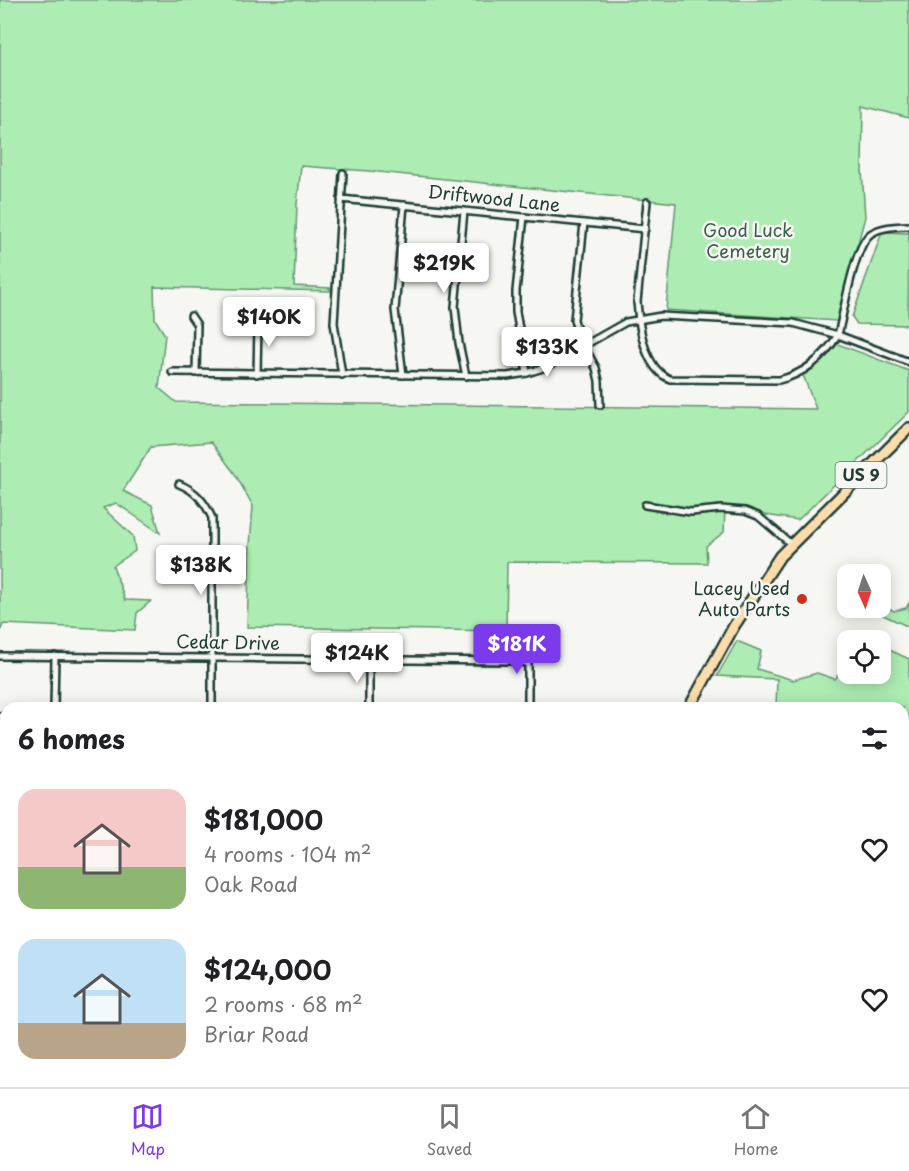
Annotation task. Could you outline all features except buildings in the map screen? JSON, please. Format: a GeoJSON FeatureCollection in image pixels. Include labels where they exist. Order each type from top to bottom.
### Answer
{"type":"FeatureCollection","features":[{"type":"Feature","properties":{"kind":"highway","name":"US 9"},"geometry":{"type":"LineString","coordinates":[[692,702],[734,626],[770,570],[791,544],[909,428]]}},
{"type":"Feature","properties":{"kind":"street"},"geometry":{"type":"LineString","coordinates":[[342,375],[334,323],[343,173]]}},
{"type":"Feature","properties":{"kind":"street","name":"Driftwood Lane"},"geometry":{"type":"LineString","coordinates":[[341,199],[645,229]]}},
{"type":"Feature","properties":{"kind":"street"},"geometry":{"type":"LineString","coordinates":[[647,202],[637,302],[642,337],[657,371],[664,377],[677,380],[768,380],[790,377],[808,368],[838,335],[859,251],[868,236],[878,230],[909,226]]}},
{"type":"Feature","properties":{"kind":"street"},"geometry":{"type":"LineString","coordinates":[[403,375],[394,310],[404,205]]}},
{"type":"Feature","properties":{"kind":"street"},"geometry":{"type":"LineString","coordinates":[[464,211],[455,307],[466,376]]}},
{"type":"Feature","properties":{"kind":"street"},"geometry":{"type":"LineString","coordinates":[[524,217],[516,312],[527,373]]}},
{"type":"Feature","properties":{"kind":"street"},"geometry":{"type":"LineString","coordinates":[[584,223],[574,320],[579,337],[596,368],[600,405]]}},
{"type":"Feature","properties":{"kind":"street"},"geometry":{"type":"LineString","coordinates":[[191,316],[196,325],[196,373]]}},
{"type":"Feature","properties":{"kind":"street"},"geometry":{"type":"LineString","coordinates":[[171,372],[507,376],[527,373],[561,359],[612,328],[639,318],[661,316],[793,323],[838,335],[909,362]]}},
{"type":"Feature","properties":{"kind":"street"},"geometry":{"type":"LineString","coordinates":[[257,374],[258,323]]}},
{"type":"Feature","properties":{"kind":"street"},"geometry":{"type":"LineString","coordinates":[[179,484],[193,490],[207,507],[212,518],[212,702]]}},
{"type":"Feature","properties":{"kind":"street"},"geometry":{"type":"LineString","coordinates":[[645,505],[691,512],[721,509],[745,511],[758,516],[791,544]]}},
{"type":"Feature","properties":{"kind":"street"},"geometry":{"type":"LineString","coordinates":[[528,642],[528,702]]}},
{"type":"Feature","properties":{"kind":"street","name":"Cedar Drive"},"geometry":{"type":"LineString","coordinates":[[0,656],[528,663]]}},
{"type":"Feature","properties":{"kind":"street"},"geometry":{"type":"LineString","coordinates":[[54,702],[55,656]]}},
{"type":"Feature","properties":{"kind":"street"},"geometry":{"type":"LineString","coordinates":[[369,660],[369,702]]}},
{"type":"Feature","properties":{"kind":"green space","name":"Good Luck Cemetery"},"geometry":{"type":"Polygon","coordinates":[[[0,0],[909,0],[909,118],[863,106],[862,170],[865,217],[837,321],[666,310],[676,203],[301,166],[294,286],[330,288],[330,291],[154,287],[155,319],[165,335],[159,388],[176,402],[816,409],[803,375],[838,344],[909,371],[909,412],[798,520],[725,509],[724,532],[706,546],[707,563],[507,562],[506,631],[247,627],[253,506],[235,474],[211,442],[151,447],[123,491],[152,505],[160,533],[116,503],[103,508],[133,536],[135,551],[113,566],[125,600],[151,601],[137,613],[135,630],[3,624],[0,633],[0,0]]]}},
{"type":"Feature","properties":{"kind":"green space"},"geometry":{"type":"Polygon","coordinates":[[[882,232],[909,233],[908,325],[857,324],[852,317],[882,232]]]}},
{"type":"Feature","properties":{"kind":"green space"},"geometry":{"type":"Polygon","coordinates":[[[909,603],[909,627],[890,618],[891,610],[906,608],[909,603]]]}},
{"type":"Feature","properties":{"kind":"green space"},"geometry":{"type":"Polygon","coordinates":[[[737,641],[761,651],[757,669],[793,680],[817,673],[835,679],[837,676],[837,684],[891,684],[891,651],[909,659],[909,702],[776,702],[777,679],[717,676],[737,641]]]}},
{"type":"Feature","properties":{"kind":"place","name":"Lacey Used Auto Parts"},"geometry":{"type":"Point","coordinates":[802,599]}}]}
